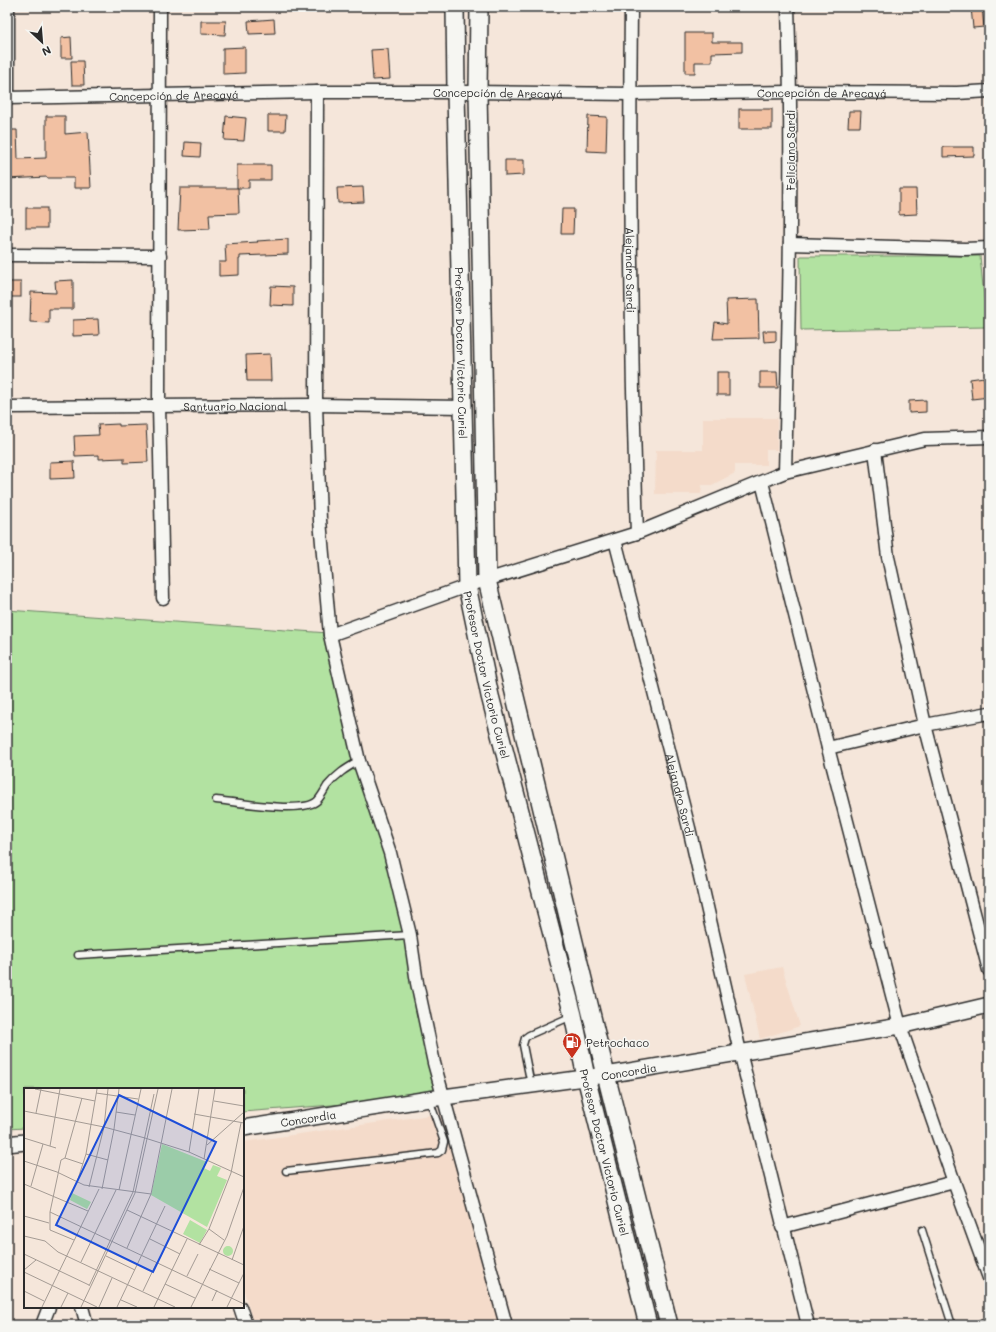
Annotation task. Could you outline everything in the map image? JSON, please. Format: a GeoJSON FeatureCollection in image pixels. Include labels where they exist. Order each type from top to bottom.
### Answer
{"type":"FeatureCollection","features":[{"type":"Feature","properties":{"kind":"main road","name":"Profesor Doctor Victorio Curiel"},"geometry":{"type":"LineString","coordinates":[[456,7],[456,92],[467,586],[490,696],[573,1015],[586,1077],[648,1325]]}},
{"type":"Feature","properties":{"kind":"main road","name":"Profesor Doctor Victorio Curiel"},"geometry":{"type":"LineString","coordinates":[[478,7],[478,92],[487,580],[606,1075],[669,1325]]}},
{"type":"Feature","properties":{"kind":"street"},"geometry":{"type":"LineString","coordinates":[[8,7],[8,98]]}},
{"type":"Feature","properties":{"kind":"street"},"geometry":{"type":"LineString","coordinates":[[160,7],[159,405],[164,598]]}},
{"type":"Feature","properties":{"kind":"street","name":"Alejandro Sardi"},"geometry":{"type":"LineString","coordinates":[[631,7],[630,94],[634,435],[637,533]]}},
{"type":"Feature","properties":{"kind":"street","name":"Feliciano Sardi"},"geometry":{"type":"LineString","coordinates":[[786,472],[791,92],[788,7]]}},
{"type":"Feature","properties":{"kind":"street","name":"Concepción de Arecayá"},"geometry":{"type":"LineString","coordinates":[[8,98],[317,92],[630,94],[791,92],[957,93],[989,91]]}},
{"type":"Feature","properties":{"kind":"street"},"geometry":{"type":"LineString","coordinates":[[317,92],[316,405],[320,520],[330,635],[359,761],[386,840],[410,935],[426,1030],[434,1064],[436,1098],[506,1325]]}},
{"type":"Feature","properties":{"kind":"street"},"geometry":{"type":"LineString","coordinates":[[790,244],[965,249],[989,248]]}},
{"type":"Feature","properties":{"kind":"street"},"geometry":{"type":"LineString","coordinates":[[7,255],[160,256]]}},
{"type":"Feature","properties":{"kind":"street","name":"Santuario Nacional"},"geometry":{"type":"LineString","coordinates":[[7,407],[316,405],[463,407]]}},
{"type":"Feature","properties":{"kind":"street"},"geometry":{"type":"LineString","coordinates":[[330,635],[467,586],[637,533],[786,472],[924,439],[989,437]]}},
{"type":"Feature","properties":{"kind":"street"},"geometry":{"type":"LineString","coordinates":[[875,450],[888,557],[925,725],[989,970]]}},
{"type":"Feature","properties":{"kind":"street"},"geometry":{"type":"LineString","coordinates":[[762,482],[828,748],[900,1026],[989,1278]]}},
{"type":"Feature","properties":{"kind":"street","name":"Alejandro Sardi"},"geometry":{"type":"LineString","coordinates":[[615,540],[687,821],[740,1052],[782,1226],[808,1325]]}},
{"type":"Feature","properties":{"kind":"street"},"geometry":{"type":"LineString","coordinates":[[828,748],[925,725],[989,713]]}},
{"type":"Feature","properties":{"kind":"street","name":"Concordia"},"geometry":{"type":"LineString","coordinates":[[244,1128],[436,1098],[606,1075],[900,1026],[989,1005]]}},
{"type":"Feature","properties":{"kind":"street"},"geometry":{"type":"LineString","coordinates":[[7,1144],[24,1142]]}},
{"type":"Feature","properties":{"kind":"street"},"geometry":{"type":"LineString","coordinates":[[782,1226],[954,1182]]}},
{"type":"Feature","properties":{"kind":"street"},"geometry":{"type":"LineString","coordinates":[[42,1325],[49,1308]]}},
{"type":"Feature","properties":{"kind":"street"},"geometry":{"type":"LineString","coordinates":[[82,1308],[87,1325]]}},
{"type":"Feature","properties":{"kind":"street"},"geometry":{"type":"LineString","coordinates":[[240,1308],[246,1325]]}},
{"type":"Feature","properties":{"kind":"street"},"geometry":{"type":"LineString","coordinates":[[984,1325],[989,1323]]}},
{"type":"Feature","properties":{"kind":"lane"},"geometry":{"type":"LineString","coordinates":[[216,800],[287,808],[304,807],[316,802],[328,785],[342,770],[359,761]]}},
{"type":"Feature","properties":{"kind":"lane"},"geometry":{"type":"LineString","coordinates":[[78,955],[410,935]]}},
{"type":"Feature","properties":{"kind":"lane"},"geometry":{"type":"LineString","coordinates":[[531,1085],[523,1045],[525,1038],[573,1015]]}},
{"type":"Feature","properties":{"kind":"lane"},"geometry":{"type":"LineString","coordinates":[[286,1171],[438,1153],[442,1150],[444,1142],[436,1098]]}},
{"type":"Feature","properties":{"kind":"lane"},"geometry":{"type":"LineString","coordinates":[[922,1230],[952,1325]]}},
{"type":"Feature","properties":{"kind":"shaded area"},"geometry":{"type":"Polygon","coordinates":[[[703,418],[777,418],[777,450],[766,450],[766,465],[735,465],[735,473],[712,485],[702,485],[701,494],[655,494],[656,450],[703,450],[703,418]]]}},
{"type":"Feature","properties":{"kind":"shaded area"},"geometry":{"type":"Polygon","coordinates":[[[782,967],[800,1026],[760,1039],[745,974],[782,967]]]}},
{"type":"Feature","properties":{"kind":"shaded area"},"geometry":{"type":"Polygon","coordinates":[[[451,1112],[505,1325],[254,1325],[244,1291],[244,1142],[451,1112]]]}},
{"type":"Feature","properties":{"kind":"green space"},"geometry":{"type":"Polygon","coordinates":[[[800,256],[980,256],[987,327],[801,330],[800,256]]]}},
{"type":"Feature","properties":{"kind":"green space"},"geometry":{"type":"Polygon","coordinates":[[[7,610],[328,633],[447,1096],[244,1112],[244,1088],[24,1088],[24,1128],[7,1129],[7,610]]]}},
{"type":"Feature","properties":{"kind":"building"},"geometry":{"type":"Polygon","coordinates":[[[971,7],[982,7],[984,27],[973,28],[971,7]]]}},
{"type":"Feature","properties":{"kind":"building"},"geometry":{"type":"Polygon","coordinates":[[[274,19],[275,33],[249,34],[248,21],[274,19]]]}},
{"type":"Feature","properties":{"kind":"building"},"geometry":{"type":"Polygon","coordinates":[[[201,21],[226,21],[225,35],[201,34],[201,21]]]}},
{"type":"Feature","properties":{"kind":"building"},"geometry":{"type":"Polygon","coordinates":[[[685,33],[712,33],[712,42],[742,42],[742,52],[712,53],[712,62],[695,62],[695,73],[685,73],[685,33]]]}},
{"type":"Feature","properties":{"kind":"building"},"geometry":{"type":"Polygon","coordinates":[[[71,37],[72,58],[61,58],[61,38],[71,37]]]}},
{"type":"Feature","properties":{"kind":"building"},"geometry":{"type":"Polygon","coordinates":[[[245,47],[245,73],[223,74],[223,48],[245,47]]]}},
{"type":"Feature","properties":{"kind":"building"},"geometry":{"type":"Polygon","coordinates":[[[388,49],[390,79],[373,80],[371,50],[388,49]]]}},
{"type":"Feature","properties":{"kind":"building"},"geometry":{"type":"Polygon","coordinates":[[[71,61],[83,61],[84,85],[72,85],[71,61]]]}},
{"type":"Feature","properties":{"kind":"building"},"geometry":{"type":"Polygon","coordinates":[[[739,109],[772,109],[772,129],[739,129],[739,109]]]}},
{"type":"Feature","properties":{"kind":"building"},"geometry":{"type":"Polygon","coordinates":[[[849,111],[861,111],[860,127],[848,127],[849,111]]]}},
{"type":"Feature","properties":{"kind":"building"},"geometry":{"type":"Polygon","coordinates":[[[268,115],[286,115],[285,131],[268,131],[268,115]]]}},
{"type":"Feature","properties":{"kind":"building"},"geometry":{"type":"Polygon","coordinates":[[[46,116],[65,116],[65,134],[88,132],[91,188],[74,188],[74,178],[47,177],[7,179],[7,130],[17,130],[18,159],[46,158],[46,116]]]}},
{"type":"Feature","properties":{"kind":"building"},"geometry":{"type":"Polygon","coordinates":[[[226,116],[246,118],[244,141],[224,140],[226,116]]]}},
{"type":"Feature","properties":{"kind":"building"},"geometry":{"type":"Polygon","coordinates":[[[588,116],[607,117],[606,152],[587,151],[588,116]]]}},
{"type":"Feature","properties":{"kind":"building"},"geometry":{"type":"Polygon","coordinates":[[[185,142],[201,143],[200,157],[184,156],[185,142]]]}},
{"type":"Feature","properties":{"kind":"building"},"geometry":{"type":"Polygon","coordinates":[[[943,147],[974,147],[974,156],[943,157],[943,147]]]}},
{"type":"Feature","properties":{"kind":"building"},"geometry":{"type":"Polygon","coordinates":[[[505,160],[524,160],[524,175],[505,176],[505,160]]]}},
{"type":"Feature","properties":{"kind":"building"},"geometry":{"type":"Polygon","coordinates":[[[237,165],[271,165],[271,180],[249,180],[249,188],[237,188],[237,165]]]}},
{"type":"Feature","properties":{"kind":"building"},"geometry":{"type":"Polygon","coordinates":[[[363,187],[364,202],[338,203],[337,188],[363,187]]]}},
{"type":"Feature","properties":{"kind":"building"},"geometry":{"type":"Polygon","coordinates":[[[180,188],[238,188],[239,213],[209,214],[210,229],[178,230],[180,188]]]}},
{"type":"Feature","properties":{"kind":"building"},"geometry":{"type":"Polygon","coordinates":[[[899,189],[916,189],[917,214],[899,215],[899,189]]]}},
{"type":"Feature","properties":{"kind":"building"},"geometry":{"type":"Polygon","coordinates":[[[26,208],[47,208],[47,228],[26,228],[26,208]]]}},
{"type":"Feature","properties":{"kind":"building"},"geometry":{"type":"Polygon","coordinates":[[[562,209],[574,209],[573,234],[561,234],[562,209]]]}},
{"type":"Feature","properties":{"kind":"building"},"geometry":{"type":"Polygon","coordinates":[[[288,239],[288,254],[240,256],[239,275],[219,276],[219,262],[226,262],[225,244],[288,239]]]}},
{"type":"Feature","properties":{"kind":"building"},"geometry":{"type":"Polygon","coordinates":[[[73,280],[73,309],[49,309],[49,323],[30,322],[31,292],[56,293],[55,281],[73,280]]]}},
{"type":"Feature","properties":{"kind":"building"},"geometry":{"type":"Polygon","coordinates":[[[7,282],[21,282],[21,297],[7,297],[7,282]]]}},
{"type":"Feature","properties":{"kind":"building"},"geometry":{"type":"Polygon","coordinates":[[[271,286],[293,287],[293,306],[270,305],[271,286]]]}},
{"type":"Feature","properties":{"kind":"building"},"geometry":{"type":"Polygon","coordinates":[[[758,299],[759,338],[713,339],[715,322],[727,324],[726,300],[758,299]]]}},
{"type":"Feature","properties":{"kind":"building"},"geometry":{"type":"Polygon","coordinates":[[[98,319],[99,335],[73,336],[73,320],[98,319]]]}},
{"type":"Feature","properties":{"kind":"building"},"geometry":{"type":"Polygon","coordinates":[[[763,331],[776,331],[776,341],[764,342],[763,331]]]}},
{"type":"Feature","properties":{"kind":"building"},"geometry":{"type":"Polygon","coordinates":[[[270,354],[271,381],[247,381],[246,355],[270,354]]]}},
{"type":"Feature","properties":{"kind":"building"},"geometry":{"type":"Polygon","coordinates":[[[717,372],[729,372],[729,395],[717,395],[717,372]]]}},
{"type":"Feature","properties":{"kind":"building"},"geometry":{"type":"Polygon","coordinates":[[[760,372],[777,372],[778,388],[760,388],[760,372]]]}},
{"type":"Feature","properties":{"kind":"building"},"geometry":{"type":"Polygon","coordinates":[[[984,377],[984,380],[989,379],[989,397],[972,399],[970,379],[984,377]]]}},
{"type":"Feature","properties":{"kind":"building"},"geometry":{"type":"Polygon","coordinates":[[[926,400],[926,412],[909,413],[909,401],[926,400]]]}},
{"type":"Feature","properties":{"kind":"building"},"geometry":{"type":"Polygon","coordinates":[[[119,424],[119,426],[146,425],[148,462],[124,463],[124,458],[99,459],[99,455],[75,456],[74,436],[99,435],[98,425],[119,424]]]}},
{"type":"Feature","properties":{"kind":"building"},"geometry":{"type":"Polygon","coordinates":[[[74,461],[75,478],[50,479],[50,462],[74,461]]]}},
{"type":"Feature","properties":{"kind":"place","name":"Petrochaco"},"geometry":{"type":"Point","coordinates":[572,1059]}}]}
